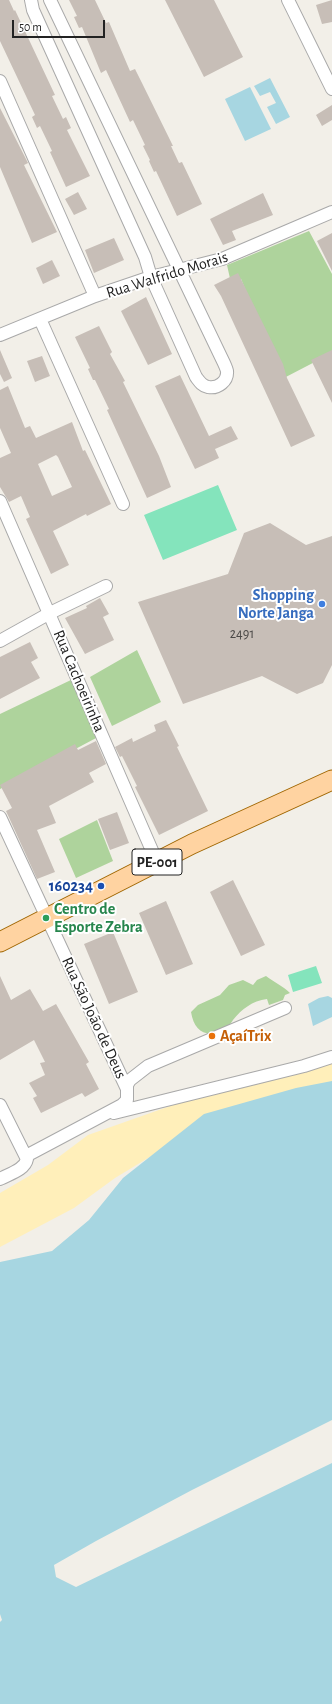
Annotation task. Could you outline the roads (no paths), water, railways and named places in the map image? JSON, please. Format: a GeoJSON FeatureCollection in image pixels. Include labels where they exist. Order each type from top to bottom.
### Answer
{"type":"FeatureCollection","features":[{"type":"Feature","properties":{"kind":"main road","name":"PE-001"},"geometry":{"type":"LineString","coordinates":[[0,942],[157,862],[332,780]]}},
{"type":"Feature","properties":{"kind":"street"},"geometry":{"type":"LineString","coordinates":[[32,0],[32,10],[145,257],[151,277],[196,377],[202,384],[208,387],[219,385],[224,382],[227,371],[50,0]]}},
{"type":"Feature","properties":{"kind":"street"},"geometry":{"type":"LineString","coordinates":[[288,0],[327,68],[332,89]]}},
{"type":"Feature","properties":{"kind":"street"},"geometry":{"type":"LineString","coordinates":[[0,81],[95,296]]}},
{"type":"Feature","properties":{"kind":"street","name":"Rua Walfrido Morais"},"geometry":{"type":"LineString","coordinates":[[0,335],[95,296],[151,277],[222,259],[332,212]]}},
{"type":"Feature","properties":{"kind":"street"},"geometry":{"type":"LineString","coordinates":[[40,319],[123,504]]}},
{"type":"Feature","properties":{"kind":"street","name":"Rua Cachoeirinha"},"geometry":{"type":"LineString","coordinates":[[0,501],[157,862]]}},
{"type":"Feature","properties":{"kind":"street"},"geometry":{"type":"LineString","coordinates":[[0,641],[50,613],[106,586]]}},
{"type":"Feature","properties":{"kind":"street","name":"Rua São João de Deus"},"geometry":{"type":"LineString","coordinates":[[0,817],[127,1089]]}},
{"type":"Feature","properties":{"kind":"street"},"geometry":{"type":"LineString","coordinates":[[26,1156],[122,1105],[127,1100],[127,1089],[130,1080],[148,1066],[285,1008]]}},
{"type":"Feature","properties":{"kind":"street"},"geometry":{"type":"LineString","coordinates":[[96,1118],[154,1102],[304,1066],[332,1057]]}},
{"type":"Feature","properties":{"kind":"street"},"geometry":{"type":"LineString","coordinates":[[0,1105],[26,1156],[26,1164],[0,1179]]}},
{"type":"Feature","properties":{"kind":"water"},"geometry":{"type":"Polygon","coordinates":[[[270,78],[290,117],[276,124],[267,107],[276,103],[270,92],[260,96],[254,86],[270,78]]]}},
{"type":"Feature","properties":{"kind":"water"},"geometry":{"type":"Polygon","coordinates":[[[250,87],[271,129],[245,141],[225,99],[250,87]]]}},
{"type":"Feature","properties":{"kind":"water"},"geometry":{"type":"Polygon","coordinates":[[[328,996],[332,998],[332,1017],[313,1026],[308,1004],[319,998],[328,996]]]}},
{"type":"Feature","properties":{"kind":"water"},"geometry":{"type":"Polygon","coordinates":[[[332,1081],[332,1420],[192,1490],[54,1565],[56,1577],[76,1587],[332,1463],[332,1704],[0,1704],[0,1622],[2,1620],[0,1614],[0,1262],[52,1251],[89,1220],[123,1178],[204,1114],[296,1088],[332,1081]]]}},
{"type":"Feature","properties":{"kind":"place","name":"Shopping Norte Janga"},"geometry":{"type":"Point","coordinates":[322,604]}},
{"type":"Feature","properties":{"kind":"place","name":"160234"},"geometry":{"type":"Point","coordinates":[101,886]}},
{"type":"Feature","properties":{"kind":"place","name":"Centro de Esporte Zebra"},"geometry":{"type":"Point","coordinates":[46,918]}},
{"type":"Feature","properties":{"kind":"place","name":"AçaíTrix"},"geometry":{"type":"Point","coordinates":[212,1036]}}]}
